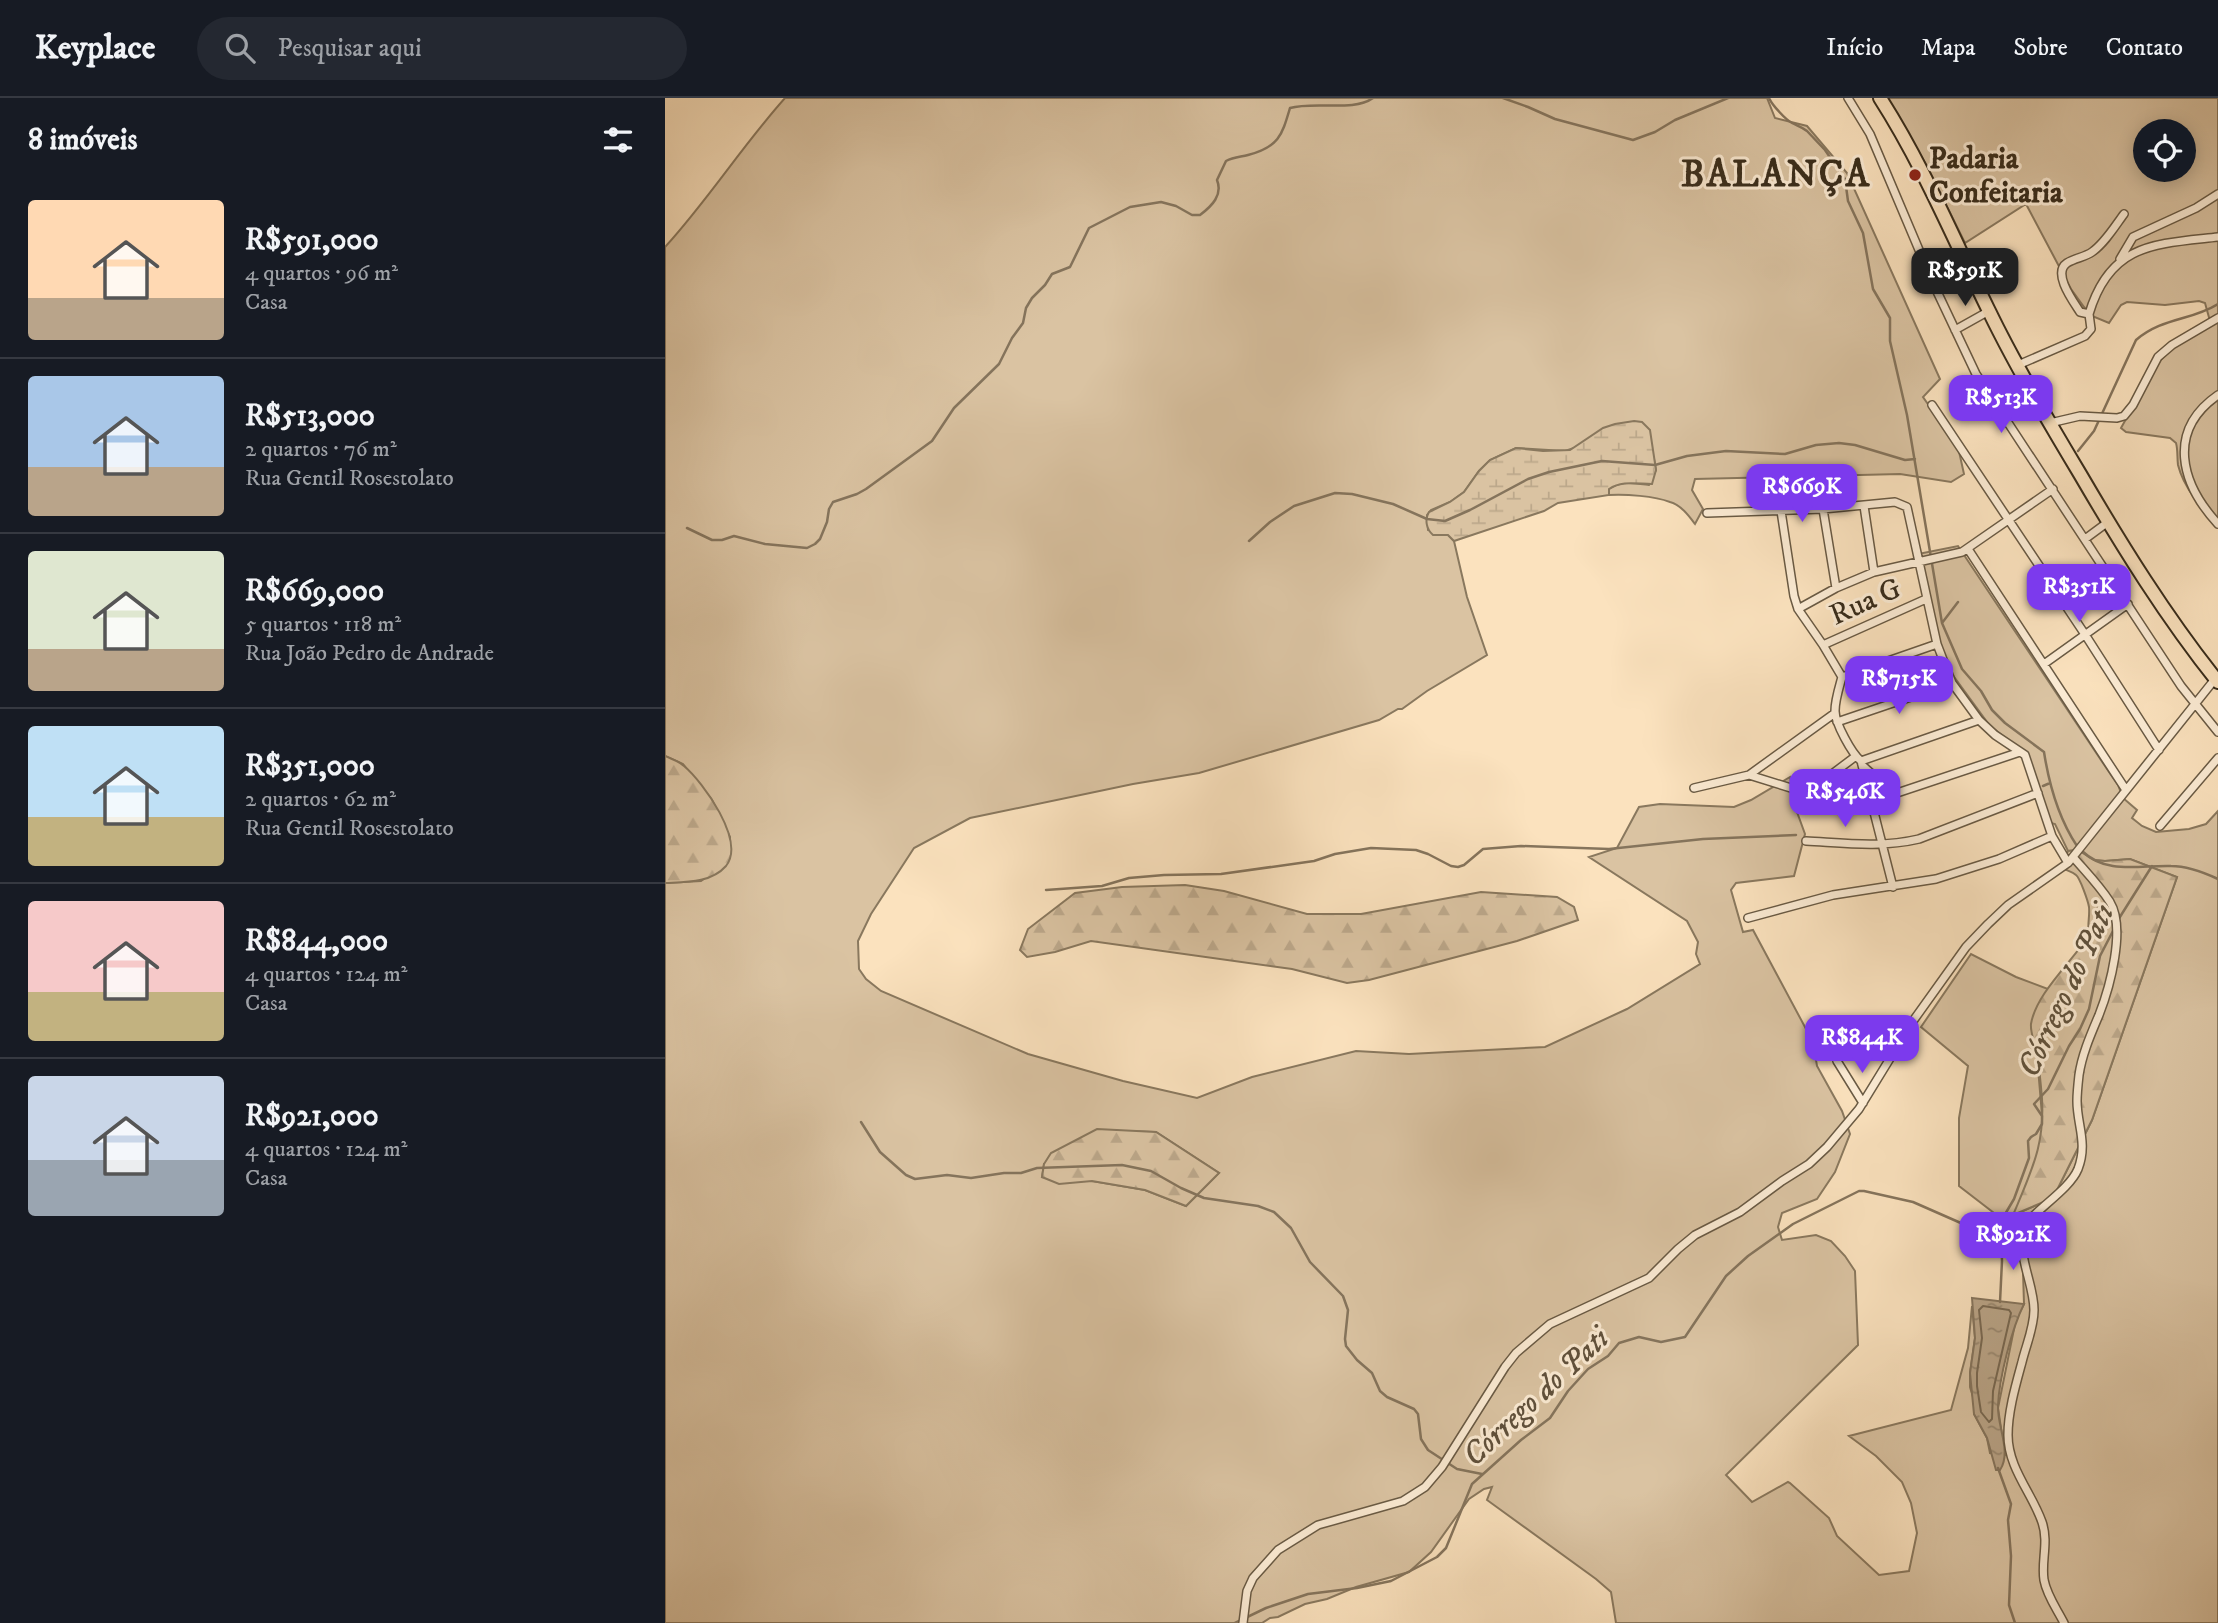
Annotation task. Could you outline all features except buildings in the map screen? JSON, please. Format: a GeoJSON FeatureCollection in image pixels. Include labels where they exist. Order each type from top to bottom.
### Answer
{"type":"FeatureCollection","features":[{"type":"Feature","properties":{"kind":"highway"},"geometry":{"type":"LineString","coordinates":[[1880,98],[1903,136],[1989,311],[2050,423],[2138,570],[2217,680]]}},
{"type":"Feature","properties":{"kind":"street"},"geometry":{"type":"LineString","coordinates":[[1848,98],[1870,134],[1925,264],[1976,374],[2127,604],[2218,732]]}},
{"type":"Feature","properties":{"kind":"street"},"geometry":{"type":"LineString","coordinates":[[2018,365],[2085,336],[2091,329],[2089,314],[2102,282],[2120,260],[2133,237],[2196,208],[2218,194]]}},
{"type":"Feature","properties":{"kind":"street"},"geometry":{"type":"LineString","coordinates":[[2089,314],[2080,312],[2069,294],[2061,271],[2065,264],[2095,250],[2124,214]]}},
{"type":"Feature","properties":{"kind":"street"},"geometry":{"type":"LineString","coordinates":[[2120,260],[2167,243],[2218,237]]}},
{"type":"Feature","properties":{"kind":"street"},"geometry":{"type":"LineString","coordinates":[[1955,330],[1989,311]]}},
{"type":"Feature","properties":{"kind":"street"},"geometry":{"type":"LineString","coordinates":[[2050,423],[2080,416],[2124,416],[2133,405],[2158,357],[2172,345],[2218,318]]}},
{"type":"Feature","properties":{"kind":"street"},"geometry":{"type":"LineString","coordinates":[[2218,395],[2204,407],[2194,421],[2184,452],[2192,489],[2205,511],[2218,524]]}},
{"type":"Feature","properties":{"kind":"street"},"geometry":{"type":"LineString","coordinates":[[1932,405],[2159,750]]}},
{"type":"Feature","properties":{"kind":"street"},"geometry":{"type":"LineString","coordinates":[[1798,608],[1874,572],[1968,549],[2053,489]]}},
{"type":"Feature","properties":{"kind":"street"},"geometry":{"type":"LineString","coordinates":[[1707,513],[1822,509],[1895,502],[1904,505],[1909,511],[1917,561],[1937,644],[1952,683],[1979,720],[2025,755],[2052,836],[2075,854],[2110,903],[2115,916],[2118,929],[2116,949],[2104,999],[2088,1039],[2079,1072],[2076,1103],[2081,1126],[2082,1153],[2077,1171],[2065,1188],[2032,1216],[2022,1230],[2034,1310],[2008,1434],[2014,1465],[2043,1524],[2046,1541],[2046,1590],[2064,1623]]}},
{"type":"Feature","properties":{"kind":"street"},"geometry":{"type":"LineString","coordinates":[[1864,506],[1874,572]]}},
{"type":"Feature","properties":{"kind":"street"},"geometry":{"type":"LineString","coordinates":[[1822,509],[1836,588]]}},
{"type":"Feature","properties":{"kind":"street"},"geometry":{"type":"LineString","coordinates":[[1781,511],[1798,608],[1842,677],[1835,713],[1837,722],[1860,761],[1894,794]]}},
{"type":"Feature","properties":{"kind":"street"},"geometry":{"type":"LineString","coordinates":[[2085,538],[2108,522]]}},
{"type":"Feature","properties":{"kind":"street"},"geometry":{"type":"LineString","coordinates":[[1968,549],[2126,790]]}},
{"type":"Feature","properties":{"kind":"street","name":"Rua G"},"geometry":{"type":"LineString","coordinates":[[1823,645],[1926,599]]}},
{"type":"Feature","properties":{"kind":"street"},"geometry":{"type":"LineString","coordinates":[[2045,664],[2127,604]]}},
{"type":"Feature","properties":{"kind":"street"},"geometry":{"type":"LineString","coordinates":[[1842,677],[1937,644]]}},
{"type":"Feature","properties":{"kind":"street"},"geometry":{"type":"LineString","coordinates":[[1243,1623],[1247,1591],[1253,1578],[1278,1550],[1318,1525],[1378,1509],[1416,1494],[1442,1467],[1499,1376],[1516,1353],[1534,1336],[1563,1317],[1649,1278],[1695,1235],[1740,1212],[1809,1164],[1850,1123],[1913,1021],[1966,947],[2008,905],[2075,854],[2217,680]]}},
{"type":"Feature","properties":{"kind":"street"},"geometry":{"type":"LineString","coordinates":[[1837,722],[1952,683]]}},
{"type":"Feature","properties":{"kind":"street"},"geometry":{"type":"LineString","coordinates":[[1694,788],[1749,775],[1835,713]]}},
{"type":"Feature","properties":{"kind":"street"},"geometry":{"type":"LineString","coordinates":[[1807,793],[1860,761],[1979,720]]}},
{"type":"Feature","properties":{"kind":"street"},"geometry":{"type":"LineString","coordinates":[[1749,775],[1807,793],[1870,798],[1894,794],[2020,752]]}},
{"type":"Feature","properties":{"kind":"street"},"geometry":{"type":"LineString","coordinates":[[2160,826],[2218,758]]}},
{"type":"Feature","properties":{"kind":"street"},"geometry":{"type":"LineString","coordinates":[[1860,761],[1893,887]]}},
{"type":"Feature","properties":{"kind":"street"},"geometry":{"type":"LineString","coordinates":[[1806,841],[1882,845],[1919,839],[2038,793]]}},
{"type":"Feature","properties":{"kind":"street"},"geometry":{"type":"LineString","coordinates":[[1748,918],[1833,895],[1936,879],[1999,859],[2052,836]]}},
{"type":"Feature","properties":{"kind":"street"},"geometry":{"type":"LineString","coordinates":[[1837,1061],[1863,1103]]}},
{"type":"Feature","properties":{"kind":"green space"},"geometry":{"type":"Polygon","coordinates":[[[785,98],[1767,98],[1775,118],[1807,126],[1847,173],[1940,379],[1923,397],[1958,447],[1964,474],[1951,482],[1900,474],[1695,479],[1692,490],[1703,509],[1695,524],[1674,503],[1640,496],[1609,495],[1609,489],[1618,484],[1649,485],[1656,470],[1654,459],[1586,440],[1565,451],[1516,448],[1490,460],[1464,492],[1431,510],[1427,515],[1428,530],[1448,535],[1454,541],[1467,597],[1487,655],[1402,709],[1379,720],[1199,773],[970,818],[914,848],[871,914],[858,941],[859,969],[866,979],[881,991],[1028,1054],[1123,1081],[1197,1098],[1252,1077],[1356,1051],[1409,1054],[1545,1047],[1627,1009],[1700,964],[1696,954],[1698,942],[1687,921],[1589,857],[1617,848],[1639,807],[1660,804],[1734,807],[1790,777],[1797,812],[1805,834],[1794,876],[1736,883],[1731,890],[1743,932],[1753,930],[1813,1042],[1817,1066],[1842,1111],[1850,1134],[1835,1172],[1817,1199],[1782,1213],[1778,1227],[1782,1240],[1816,1235],[1831,1241],[1845,1256],[1855,1271],[1858,1345],[1726,1475],[1752,1502],[1790,1483],[1829,1518],[1837,1536],[1879,1575],[1909,1571],[1917,1533],[1911,1503],[1902,1482],[1876,1456],[1849,1436],[1951,1410],[1968,1348],[1972,1306],[1975,1338],[1970,1387],[1974,1414],[1987,1438],[1990,1453],[2005,1455],[1998,1408],[2016,1319],[2024,1304],[2022,1239],[2007,1223],[1959,1186],[1959,1118],[1968,1066],[1921,1027],[1971,954],[2016,977],[2048,989],[2031,1025],[2037,1056],[2043,1127],[2037,1160],[2014,1215],[2053,1198],[2092,1120],[2177,877],[2130,859],[2093,860],[2078,850],[2068,851],[2055,824],[2051,823],[2026,753],[1990,726],[1952,674],[1941,652],[1918,554],[1958,546],[2118,785],[2123,798],[2137,810],[2132,818],[2156,832],[2189,829],[2206,824],[2218,811],[2218,1623],[1616,1623],[1611,1592],[1487,1500],[1492,1487],[1469,1499],[1431,1552],[1409,1572],[1305,1604],[1262,1623],[665,1623],[665,883],[701,881],[729,860],[730,837],[712,800],[683,764],[665,756],[665,247],[785,98]],[[1123,1131],[1044,1164],[1042,1177],[1092,1181],[1145,1190],[1186,1206],[1219,1173],[1156,1132],[1123,1131]]]}},
{"type":"Feature","properties":{"kind":"green space"},"geometry":{"type":"Polygon","coordinates":[[[1887,98],[2218,98],[2218,525],[2189,490],[2178,465],[2176,443],[2170,438],[2126,432],[2121,428],[2156,365],[2173,347],[2210,321],[2205,303],[2199,301],[2165,305],[2127,302],[2121,305],[2109,323],[2092,316],[2071,289],[2026,204],[1965,243],[1927,166],[1887,98]]]}},
{"type":"Feature","properties":{"kind":"green space"},"geometry":{"type":"Polygon","coordinates":[[[1634,421],[1642,422],[1650,430],[1656,470],[1652,484],[1619,484],[1609,489],[1609,495],[1558,503],[1544,511],[1454,541],[1448,535],[1433,535],[1429,530],[1426,521],[1429,512],[1464,492],[1490,460],[1516,448],[1570,450],[1603,428],[1634,421]]]}},
{"type":"Feature","properties":{"kind":"green space"},"geometry":{"type":"Polygon","coordinates":[[[665,756],[680,763],[692,774],[711,798],[727,828],[731,855],[720,872],[706,879],[665,883],[665,756]]]}},
{"type":"Feature","properties":{"kind":"green space"},"geometry":{"type":"Polygon","coordinates":[[[2078,850],[2094,860],[2130,859],[2177,877],[2092,1120],[2053,1198],[2013,1215],[2037,1153],[2042,1123],[2040,1075],[2031,1031],[2034,1012],[2047,989],[2089,935],[2089,907],[2082,885],[2076,875],[2061,867],[2068,851],[2078,850]]]}},
{"type":"Feature","properties":{"kind":"green space"},"geometry":{"type":"Polygon","coordinates":[[[1185,885],[1224,891],[1307,914],[1361,914],[1481,892],[1557,897],[1574,907],[1578,920],[1517,941],[1369,980],[1347,983],[1292,969],[1091,941],[1027,957],[1020,950],[1028,929],[1075,893],[1122,887],[1185,885]]]}},
{"type":"Feature","properties":{"kind":"green space"},"geometry":{"type":"Polygon","coordinates":[[[1097,1129],[1156,1132],[1219,1173],[1186,1206],[1145,1190],[1092,1181],[1059,1184],[1042,1177],[1044,1164],[1051,1153],[1097,1129]]]}},
{"type":"Feature","properties":{"kind":"water"},"geometry":{"type":"Polygon","coordinates":[[[1972,1298],[2024,1304],[2011,1339],[1999,1395],[1998,1414],[2005,1455],[2000,1470],[1996,1470],[1987,1438],[1974,1414],[1970,1373],[1975,1338],[1972,1298]]]}},
{"type":"Feature","properties":{"kind":"waterway"},"geometry":{"type":"LineString","coordinates":[[687,528],[712,540],[734,536],[765,544],[807,548],[815,544],[820,539],[833,502],[866,489],[932,441],[954,408],[999,364],[1023,323],[1026,308],[1032,298],[1052,274],[1070,267],[1089,228],[1130,207],[1161,202],[1176,206],[1192,215],[1200,215],[1212,204],[1219,191],[1217,180],[1226,161],[1258,152],[1273,144],[1281,133],[1290,108],[1355,104],[1373,98]]}},
{"type":"Feature","properties":{"kind":"waterway"},"geometry":{"type":"LineString","coordinates":[[1503,98],[1555,119],[1633,140],[1728,98]]}},
{"type":"Feature","properties":{"kind":"waterway"},"geometry":{"type":"LineString","coordinates":[[1769,98],[1786,119],[1807,131],[1825,150],[1845,179],[1848,201],[1863,233],[1873,289],[1890,318],[1890,341],[1907,415],[1942,623],[1962,669],[1981,691],[1992,710],[2044,752],[2056,801],[2077,846]]}},
{"type":"Feature","properties":{"kind":"waterway"},"geometry":{"type":"LineString","coordinates":[[2078,451],[2094,431],[2136,340],[2156,327],[2198,314],[2218,304]]}},
{"type":"Feature","properties":{"kind":"waterway"},"geometry":{"type":"LineString","coordinates":[[1249,541],[1270,522],[1294,506],[1335,493],[1352,494],[1393,504],[1427,519],[1445,521],[1528,479],[1602,461],[1655,465],[1687,456],[1726,451],[1785,454],[1816,445],[1839,443],[1905,460],[1915,459]]}},
{"type":"Feature","properties":{"kind":"waterway"},"geometry":{"type":"LineString","coordinates":[[1942,623],[1958,602]]}},
{"type":"Feature","properties":{"kind":"waterway"},"geometry":{"type":"LineString","coordinates":[[2043,786],[2050,783]]}},
{"type":"Feature","properties":{"kind":"waterway"},"geometry":{"type":"LineString","coordinates":[[1046,890],[1102,886],[1129,878],[1221,874],[1314,861],[1335,854],[1371,848],[1416,850],[1458,867],[1483,849],[1521,846],[1609,849],[1703,839],[1796,835]]}},
{"type":"Feature","properties":{"kind":"waterway","name":"Córrego do Pati"},"geometry":{"type":"LineString","coordinates":[[2082,851],[2113,866],[2177,866],[2218,879]]}},
{"type":"Feature","properties":{"kind":"waterway","name":"Córrego do Pati"},"geometry":{"type":"LineString","coordinates":[[2118,920],[2152,866]]}},
{"type":"Feature","properties":{"kind":"waterway","name":"Córrego do Pati"},"geometry":{"type":"LineString","coordinates":[[2000,1302],[2001,1221],[2014,1199],[2029,1158],[2028,1141],[2042,1124],[2042,1116],[2034,1104],[2048,1089],[2080,1029],[2089,1009],[2100,956],[2114,929]]}},
{"type":"Feature","properties":{"kind":"waterway"},"geometry":{"type":"LineString","coordinates":[[861,1122],[880,1152],[906,1175],[915,1179],[947,1175],[971,1178],[1021,1173],[1037,1168],[1122,1165],[1151,1171],[1204,1198],[1258,1206],[1274,1212],[1291,1228],[1310,1262],[1343,1296],[1348,1310],[1346,1346],[1372,1373],[1380,1391],[1414,1409],[1418,1414],[1421,1439],[1428,1450],[1457,1469],[1482,1474]]}},
{"type":"Feature","properties":{"kind":"waterway","name":"Córrego do Pati"},"geometry":{"type":"LineString","coordinates":[[1235,1623],[1266,1608],[1308,1594],[1391,1581],[1437,1557],[1446,1548],[1472,1484],[1550,1418],[1568,1391],[1588,1369],[1608,1356],[1619,1343],[1639,1337],[1661,1342],[1685,1337],[1726,1276],[1748,1256],[1793,1224],[1859,1191],[1864,1191],[1913,1202],[1979,1231],[2000,1225]]}},
{"type":"Feature","properties":{"kind":"waterway"},"geometry":{"type":"LineString","coordinates":[[1998,1468],[2011,1504],[2008,1520],[2011,1556],[2009,1605],[2015,1623]]}},
{"type":"Feature","properties":{"kind":"place","name":"Padaria Confeitaria"},"geometry":{"type":"Point","coordinates":[1915,175]}},
{"type":"Feature","properties":{"kind":"district","name":"BALANÇA"},"geometry":{"type":"Point","coordinates":[1776,173]}}]}
